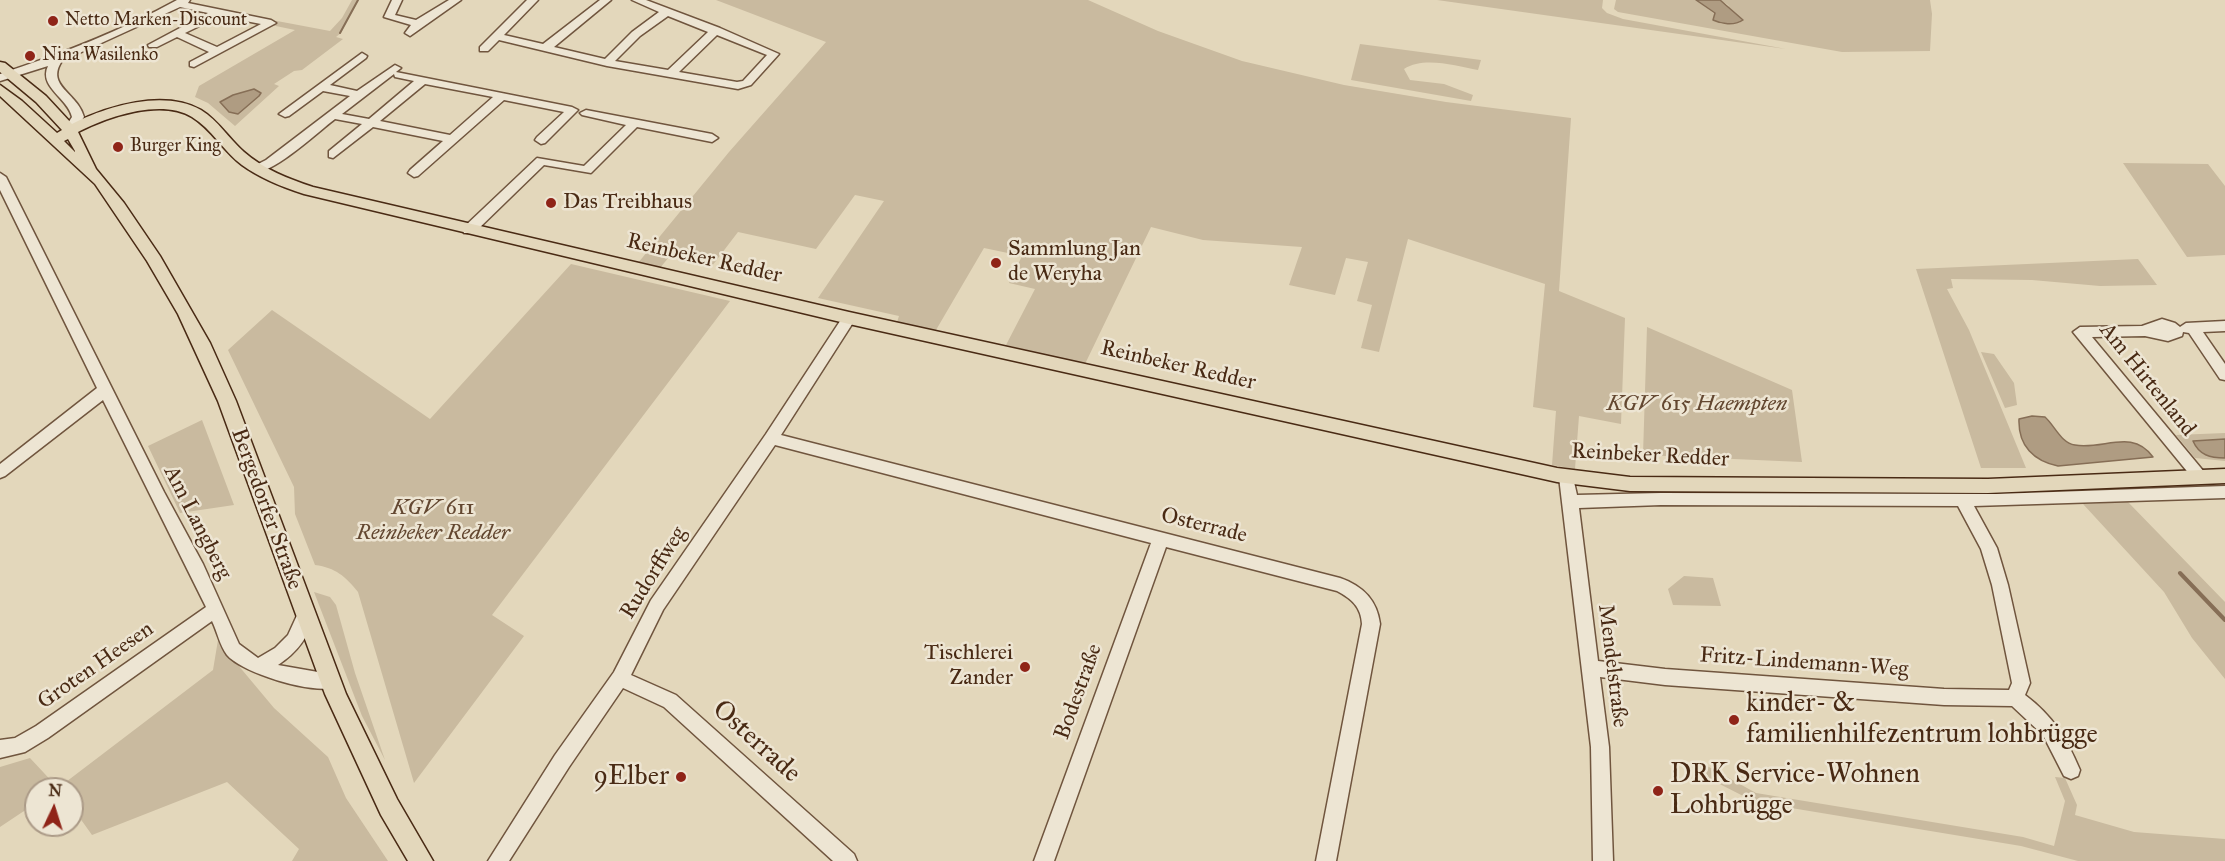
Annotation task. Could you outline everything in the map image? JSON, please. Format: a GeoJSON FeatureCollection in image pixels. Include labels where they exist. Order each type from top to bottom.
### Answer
{"type":"FeatureCollection","features":[{"type":"Feature","properties":{"kind":"main road","name":"Bergedorfer Straße"},"geometry":{"type":"LineString","coordinates":[[3,72],[44,100],[70,129],[89,169]]}},
{"type":"Feature","properties":{"kind":"main road","name":"Bergedorfer Straße"},"geometry":{"type":"LineString","coordinates":[[4,95],[51,135],[65,151],[89,169],[112,197],[170,283],[226,399],[329,681],[378,787],[421,861]]}},
{"type":"Feature","properties":{"kind":"main road","name":"Reinbeker Redder"},"geometry":{"type":"LineString","coordinates":[[51,135],[160,106],[183,109],[197,114],[240,156],[258,168],[309,191],[849,318],[1567,477],[1640,484],[1988,486],[2200,477],[2223,490]]}},
{"type":"Feature","properties":{"kind":"street"},"geometry":{"type":"LineString","coordinates":[[397,0],[389,17],[418,24]]}},
{"type":"Feature","properties":{"kind":"street"},"geometry":{"type":"LineString","coordinates":[[410,33],[418,24],[456,0]]}},
{"type":"Feature","properties":{"kind":"street"},"geometry":{"type":"LineString","coordinates":[[545,48],[606,0]]}},
{"type":"Feature","properties":{"kind":"street"},"geometry":{"type":"LineString","coordinates":[[496,36],[608,63],[738,86],[747,83],[774,54],[637,0]]}},
{"type":"Feature","properties":{"kind":"street"},"geometry":{"type":"LineString","coordinates":[[484,49],[527,1]]}},
{"type":"Feature","properties":{"kind":"street"},"geometry":{"type":"LineString","coordinates":[[3,72],[58,59],[182,2],[271,23],[194,63]]}},
{"type":"Feature","properties":{"kind":"street"},"geometry":{"type":"LineString","coordinates":[[153,45],[219,12]]}},
{"type":"Feature","properties":{"kind":"street"},"geometry":{"type":"LineString","coordinates":[[608,63],[636,34],[666,12]]}},
{"type":"Feature","properties":{"kind":"street"},"geometry":{"type":"LineString","coordinates":[[670,75],[716,30]]}},
{"type":"Feature","properties":{"kind":"street"},"geometry":{"type":"LineString","coordinates":[[176,33],[217,51]]}},
{"type":"Feature","properties":{"kind":"street"},"geometry":{"type":"LineString","coordinates":[[3,72],[83,47]]}},
{"type":"Feature","properties":{"kind":"street"},"geometry":{"type":"LineString","coordinates":[[285,114],[362,56]]}},
{"type":"Feature","properties":{"kind":"street"},"geometry":{"type":"LineString","coordinates":[[58,59],[52,68],[51,80],[53,85],[76,105],[78,117],[70,129]]}},
{"type":"Feature","properties":{"kind":"street"},"geometry":{"type":"LineString","coordinates":[[258,168],[270,163],[332,114],[397,71],[423,80],[572,110],[541,140]]}},
{"type":"Feature","properties":{"kind":"street"},"geometry":{"type":"LineString","coordinates":[[333,154],[423,80]]}},
{"type":"Feature","properties":{"kind":"street"},"geometry":{"type":"LineString","coordinates":[[321,87],[360,95]]}},
{"type":"Feature","properties":{"kind":"street"},"geometry":{"type":"LineString","coordinates":[[414,173],[501,96]]}},
{"type":"Feature","properties":{"kind":"street"},"geometry":{"type":"LineString","coordinates":[[586,113],[712,138]]}},
{"type":"Feature","properties":{"kind":"street"},"geometry":{"type":"LineString","coordinates":[[332,114],[453,139]]}},
{"type":"Feature","properties":{"kind":"street"},"geometry":{"type":"LineString","coordinates":[[469,230],[541,161],[587,170],[634,123]]}},
{"type":"Feature","properties":{"kind":"street","name":"Am Langberg"},"geometry":{"type":"LineString","coordinates":[[0,177],[105,390],[197,569],[213,610],[233,649],[242,659],[258,667],[329,681]]}},
{"type":"Feature","properties":{"kind":"street","name":"Rudorffweg"},"geometry":{"type":"LineString","coordinates":[[499,858],[620,678],[657,605],[771,438],[849,318]]}},
{"type":"Feature","properties":{"kind":"street","name":"Am Hirtenland"},"geometry":{"type":"LineString","coordinates":[[2200,477],[2080,332],[2145,331],[2174,336],[2177,333],[2174,328],[2225,326]]}},
{"type":"Feature","properties":{"kind":"street"},"geometry":{"type":"LineString","coordinates":[[2195,327],[2197,335],[2225,375]]}},
{"type":"Feature","properties":{"kind":"street"},"geometry":{"type":"LineString","coordinates":[[0,470],[105,390]]}},
{"type":"Feature","properties":{"kind":"street","name":"Osterrade"},"geometry":{"type":"LineString","coordinates":[[771,438],[1340,585],[1354,591],[1367,606],[1371,624],[1326,861]]}},
{"type":"Feature","properties":{"kind":"street","name":"Mendelstraße"},"geometry":{"type":"LineString","coordinates":[[1567,477],[1600,747],[1603,861]]}},
{"type":"Feature","properties":{"kind":"street","name":"Reinbeker Redder"},"geometry":{"type":"LineString","coordinates":[[1570,501],[1590,503],[1661,499],[1963,500],[2223,490]]}},
{"type":"Feature","properties":{"kind":"street"},"geometry":{"type":"LineString","coordinates":[[1963,500],[1989,548],[2000,585],[2021,683],[2015,698],[2044,720],[2057,739],[2071,770]]}},
{"type":"Feature","properties":{"kind":"street","name":"Bodestraße"},"geometry":{"type":"LineString","coordinates":[[1044,861],[1160,540]]}},
{"type":"Feature","properties":{"kind":"street","name":"Groten Heesen"},"geometry":{"type":"LineString","coordinates":[[0,749],[18,746],[42,732],[213,610]]}},
{"type":"Feature","properties":{"kind":"street"},"geometry":{"type":"LineString","coordinates":[[258,667],[287,649],[303,627],[305,616]]}},
{"type":"Feature","properties":{"kind":"street","name":"Fritz-Lindemann-Weg"},"geometry":{"type":"LineString","coordinates":[[1590,668],[1665,677],[1944,697],[2015,698]]}},
{"type":"Feature","properties":{"kind":"street","name":"Osterrade"},"geometry":{"type":"LineString","coordinates":[[620,678],[670,701],[847,861]]}},
{"type":"Feature","properties":{"kind":"green space"},"geometry":{"type":"Polygon","coordinates":[[[352,0],[359,0],[341,33],[336,37],[343,39],[302,70],[294,71],[274,84],[279,86],[235,126],[208,103],[195,97],[199,86],[295,30],[271,25],[277,21],[330,31],[342,18],[352,0]]]}},
{"type":"Feature","properties":{"kind":"green space"},"geometry":{"type":"Polygon","coordinates":[[[716,0],[1088,0],[1158,31],[1242,61],[1344,85],[1446,102],[1571,118],[1559,291],[1625,318],[1621,424],[1579,416],[1575,469],[1552,465],[1556,411],[1533,407],[1545,284],[1408,239],[1379,352],[1361,348],[1372,305],[1357,301],[1368,262],[1346,258],[1335,295],[1289,285],[1302,247],[1203,240],[1151,227],[1085,364],[1006,345],[1035,289],[1009,283],[1022,256],[984,248],[936,330],[897,322],[899,316],[818,298],[884,201],[855,195],[816,249],[738,232],[712,266],[669,257],[660,268],[638,263],[729,152],[826,42],[716,0]]]}},
{"type":"Feature","properties":{"kind":"green space"},"geometry":{"type":"Polygon","coordinates":[[[1437,0],[1603,0],[1602,8],[1607,13],[1623,19],[1786,49],[1437,0]]]}},
{"type":"Feature","properties":{"kind":"green space"},"geometry":{"type":"Polygon","coordinates":[[[1616,0],[1696,0],[1715,14],[1713,20],[1721,24],[1740,23],[1728,5],[1720,0],[1930,0],[1932,14],[1930,51],[1842,52],[1618,12],[1614,9],[1616,0]]]}},
{"type":"Feature","properties":{"kind":"green space"},"geometry":{"type":"Polygon","coordinates":[[[1360,44],[1481,60],[1478,70],[1450,64],[1430,63],[1412,65],[1404,69],[1410,80],[1444,84],[1473,95],[1471,101],[1351,80],[1360,44]]]}},
{"type":"Feature","properties":{"kind":"green space"},"geometry":{"type":"Polygon","coordinates":[[[2123,163],[2208,164],[2225,186],[2225,255],[2187,257],[2123,163]]]}},
{"type":"Feature","properties":{"kind":"green space"},"geometry":{"type":"Polygon","coordinates":[[[2138,259],[2157,285],[2100,286],[2032,280],[1951,279],[1953,288],[1947,289],[1969,330],[2026,468],[1981,468],[1916,269],[2138,259]]]}},
{"type":"Feature","properties":{"kind":"green space","name":"KGV 611 Reinbeker Redder"},"geometry":{"type":"Polygon","coordinates":[[[571,264],[730,301],[492,615],[524,636],[414,783],[358,592],[340,574],[329,568],[315,565],[295,514],[294,487],[228,350],[272,310],[430,419],[571,264]]]}},
{"type":"Feature","properties":{"kind":"green space","name":"KGV 615 Haempten"},"geometry":{"type":"Polygon","coordinates":[[[1647,327],[1792,390],[1802,462],[1643,455],[1647,327]]]}},
{"type":"Feature","properties":{"kind":"green space"},"geometry":{"type":"Polygon","coordinates":[[[1981,352],[1994,354],[2014,383],[2017,405],[2005,408],[1981,352]]]}},
{"type":"Feature","properties":{"kind":"green space"},"geometry":{"type":"Polygon","coordinates":[[[202,420],[234,505],[180,513],[148,446],[202,420]]]}},
{"type":"Feature","properties":{"kind":"green space"},"geometry":{"type":"Polygon","coordinates":[[[2225,433],[2225,439],[2193,441],[2202,453],[2225,458],[2225,461],[2195,458],[2176,435],[2225,433]]]}},
{"type":"Feature","properties":{"kind":"green space"},"geometry":{"type":"Polygon","coordinates":[[[2128,502],[2225,602],[2225,679],[2192,638],[2164,592],[2083,504],[2128,502]]]}},
{"type":"Feature","properties":{"kind":"green space"},"geometry":{"type":"Polygon","coordinates":[[[1684,576],[1713,578],[1721,606],[1673,605],[1668,589],[1684,576]]]}},
{"type":"Feature","properties":{"kind":"green space"},"geometry":{"type":"Polygon","coordinates":[[[314,592],[330,597],[336,605],[355,673],[385,760],[362,716],[314,592]]]}},
{"type":"Feature","properties":{"kind":"green space"},"geometry":{"type":"Polygon","coordinates":[[[219,634],[238,665],[274,708],[328,757],[346,798],[388,861],[292,861],[299,849],[227,782],[92,835],[84,824],[84,777],[72,777],[213,670],[219,634]]]}},
{"type":"Feature","properties":{"kind":"green space"},"geometry":{"type":"Polygon","coordinates":[[[30,758],[48,777],[24,777],[24,811],[0,827],[0,767],[30,758]]]}},
{"type":"Feature","properties":{"kind":"green space"},"geometry":{"type":"Polygon","coordinates":[[[1700,762],[1756,793],[2023,837],[2054,846],[2065,801],[2055,777],[2065,778],[2077,805],[2075,815],[2134,832],[2225,839],[2225,861],[2078,861],[2021,846],[1755,802],[1694,771],[1700,762]]]}},
{"type":"Feature","properties":{"kind":"shaded area"},"geometry":{"type":"Polygon","coordinates":[[[1696,0],[1720,0],[1743,20],[1732,24],[1713,20],[1715,13],[1696,0]]]}},
{"type":"Feature","properties":{"kind":"shaded area"},"geometry":{"type":"Polygon","coordinates":[[[254,89],[261,93],[238,114],[229,112],[220,102],[233,95],[254,89]]]}},
{"type":"Feature","properties":{"kind":"shaded area"},"geometry":{"type":"Polygon","coordinates":[[[2032,416],[2045,417],[2070,444],[2086,446],[2127,442],[2145,448],[2153,457],[2058,466],[2049,464],[2029,451],[2021,437],[2019,419],[2032,416]]]}},
{"type":"Feature","properties":{"kind":"shaded area"},"geometry":{"type":"Polygon","coordinates":[[[2225,439],[2225,458],[2206,455],[2198,450],[2193,441],[2225,439]]]}},
{"type":"Feature","properties":{"kind":"waterway"},"geometry":{"type":"LineString","coordinates":[[340,33],[358,0]]}},
{"type":"Feature","properties":{"kind":"waterway"},"geometry":{"type":"LineString","coordinates":[[2180,573],[2225,620]]}},
{"type":"Feature","properties":{"kind":"place","name":"Netto Marken-Discount"},"geometry":{"type":"Point","coordinates":[53,21]}},
{"type":"Feature","properties":{"kind":"place","name":"Nina Wasilenko"},"geometry":{"type":"Point","coordinates":[30,56]}},
{"type":"Feature","properties":{"kind":"place","name":"Burger King"},"geometry":{"type":"Point","coordinates":[118,147]}},
{"type":"Feature","properties":{"kind":"place","name":"Das Treibhaus"},"geometry":{"type":"Point","coordinates":[551,203]}},
{"type":"Feature","properties":{"kind":"place","name":"Sammlung Jan de Weryha"},"geometry":{"type":"Point","coordinates":[996,263]}},
{"type":"Feature","properties":{"kind":"place","name":"Tischlerei Zander"},"geometry":{"type":"Point","coordinates":[1025,667]}},
{"type":"Feature","properties":{"kind":"place","name":"kinder- & familienhilfezentrum lohbrügge"},"geometry":{"type":"Point","coordinates":[1734,720]}},
{"type":"Feature","properties":{"kind":"place","name":"9Elber"},"geometry":{"type":"Point","coordinates":[681,777]}},
{"type":"Feature","properties":{"kind":"place","name":"DRK Service-Wohnen Lohbrügge"},"geometry":{"type":"Point","coordinates":[1658,791]}}]}
